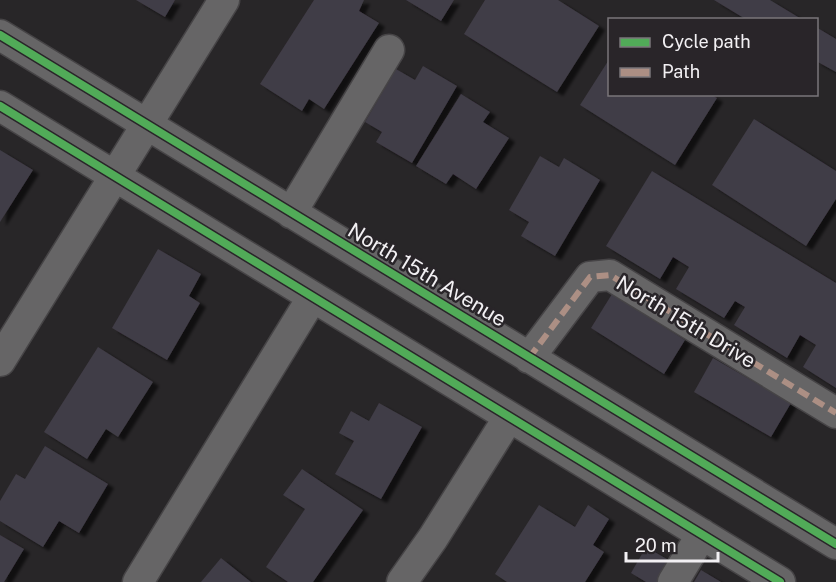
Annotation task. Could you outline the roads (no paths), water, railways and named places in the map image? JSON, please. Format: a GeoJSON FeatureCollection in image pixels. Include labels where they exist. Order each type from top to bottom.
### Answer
{"type":"FeatureCollection","features":[{"type":"Feature","properties":{"kind":"street"},"geometry":{"type":"LineString","coordinates":[[0,361],[224,0]]}},
{"type":"Feature","properties":{"kind":"street","name":"North 15th Avenue"},"geometry":{"type":"LineString","coordinates":[[0,35],[836,544]]}},
{"type":"Feature","properties":{"kind":"street"},"geometry":{"type":"LineString","coordinates":[[291,213],[389,50]]}},
{"type":"Feature","properties":{"kind":"street"},"geometry":{"type":"LineString","coordinates":[[0,106],[780,582]]}},
{"type":"Feature","properties":{"kind":"street","name":"North 15th Drive"},"geometry":{"type":"LineString","coordinates":[[529,358],[590,277],[610,275],[836,413]]}},
{"type":"Feature","properties":{"kind":"street"},"geometry":{"type":"LineString","coordinates":[[138,582],[312,298]]}},
{"type":"Feature","properties":{"kind":"street"},"geometry":{"type":"LineString","coordinates":[[402,582],[433,538],[509,417]]}},
{"type":"Feature","properties":{"kind":"street"},"geometry":{"type":"LineString","coordinates":[[673,582],[702,534]]}}]}
